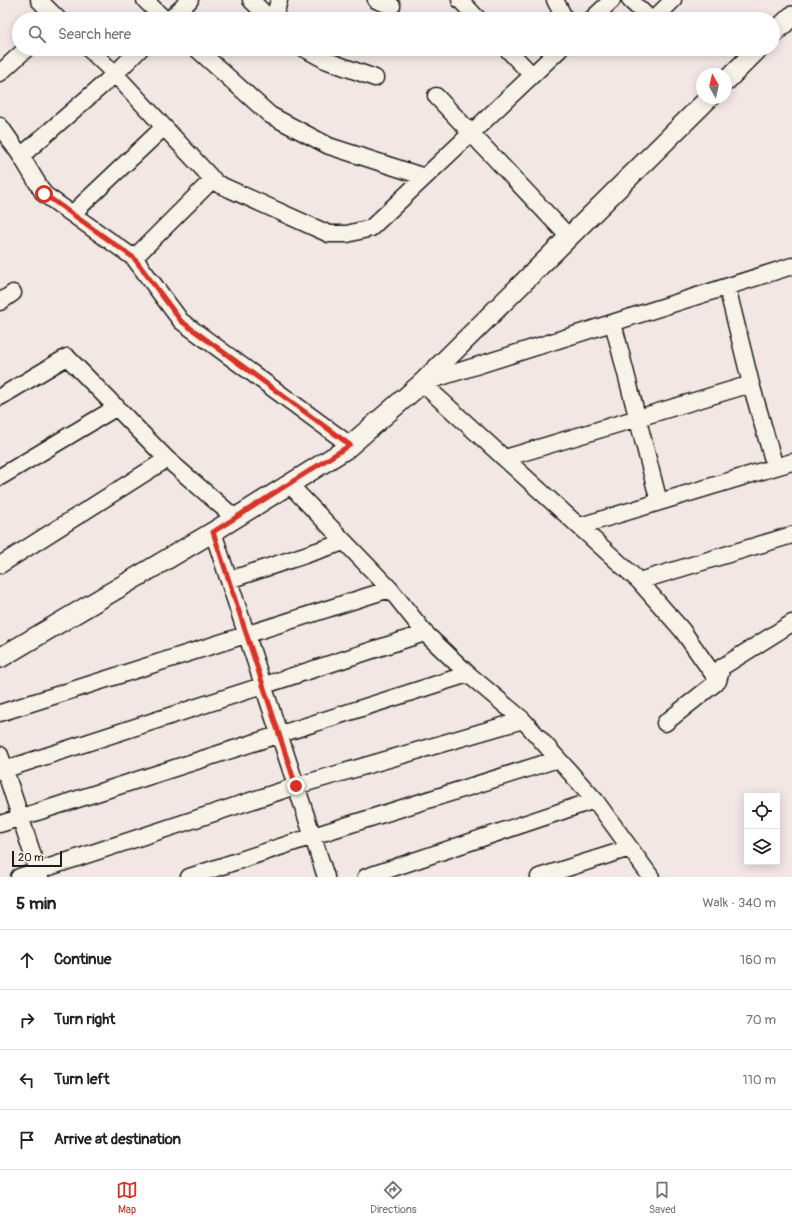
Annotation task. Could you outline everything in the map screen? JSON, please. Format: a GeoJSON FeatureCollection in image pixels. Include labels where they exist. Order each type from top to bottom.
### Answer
{"type":"FeatureCollection","features":[{"type":"Feature","properties":{"kind":"street"},"geometry":{"type":"LineString","coordinates":[[39,0],[51,12]]}},
{"type":"Feature","properties":{"kind":"street"},"geometry":{"type":"LineString","coordinates":[[145,0],[157,12]]}},
{"type":"Feature","properties":{"kind":"street"},"geometry":{"type":"LineString","coordinates":[[177,12],[190,0]]}},
{"type":"Feature","properties":{"kind":"street"},"geometry":{"type":"LineString","coordinates":[[251,0],[263,12]]}},
{"type":"Feature","properties":{"kind":"street"},"geometry":{"type":"LineString","coordinates":[[276,12],[279,0]]}},
{"type":"Feature","properties":{"kind":"street"},"geometry":{"type":"LineString","coordinates":[[376,0],[392,6]]}},
{"type":"Feature","properties":{"kind":"street"},"geometry":{"type":"LineString","coordinates":[[460,0],[471,12]]}},
{"type":"Feature","properties":{"kind":"street"},"geometry":{"type":"LineString","coordinates":[[555,0],[561,12]]}},
{"type":"Feature","properties":{"kind":"street"},"geometry":{"type":"LineString","coordinates":[[599,12],[612,0]]}},
{"type":"Feature","properties":{"kind":"street"},"geometry":{"type":"LineString","coordinates":[[630,0],[643,12]]}},
{"type":"Feature","properties":{"kind":"street"},"geometry":{"type":"LineString","coordinates":[[661,12],[673,0]]}},
{"type":"Feature","properties":{"kind":"street"},"geometry":{"type":"LineString","coordinates":[[780,27],[792,16]]}},
{"type":"Feature","properties":{"kind":"street"},"geometry":{"type":"LineString","coordinates":[[0,73],[18,56]]}},
{"type":"Feature","properties":{"kind":"street"},"geometry":{"type":"LineString","coordinates":[[96,56],[115,74],[216,183],[329,234],[347,234],[371,228],[552,56]]}},
{"type":"Feature","properties":{"kind":"street"},"geometry":{"type":"LineString","coordinates":[[21,156],[115,74],[133,56]]}},
{"type":"Feature","properties":{"kind":"street"},"geometry":{"type":"LineString","coordinates":[[205,56],[270,115],[329,146],[425,177]]}},
{"type":"Feature","properties":{"kind":"street"},"geometry":{"type":"LineString","coordinates":[[318,56],[375,78]]}},
{"type":"Feature","properties":{"kind":"street"},"geometry":{"type":"LineString","coordinates":[[514,56],[532,75]]}},
{"type":"Feature","properties":{"kind":"street"},"geometry":{"type":"LineString","coordinates":[[732,75],[751,56]]}},
{"type":"Feature","properties":{"kind":"street"},"geometry":{"type":"LineString","coordinates":[[436,96],[569,237]]}},
{"type":"Feature","properties":{"kind":"street"},"geometry":{"type":"LineString","coordinates":[[0,658],[213,532],[350,445],[422,383],[703,104]]}},
{"type":"Feature","properties":{"kind":"street"},"geometry":{"type":"LineString","coordinates":[[0,126],[21,156],[44,194],[134,258],[181,321],[350,445]]}},
{"type":"Feature","properties":{"kind":"street"},"geometry":{"type":"LineString","coordinates":[[72,214],[164,127]]}},
{"type":"Feature","properties":{"kind":"street"},"geometry":{"type":"LineString","coordinates":[[134,258],[213,180]]}},
{"type":"Feature","properties":{"kind":"street"},"geometry":{"type":"LineString","coordinates":[[422,383],[727,287],[791,271]]}},
{"type":"Feature","properties":{"kind":"street"},"geometry":{"type":"LineString","coordinates":[[727,287],[751,384],[775,467]]}},
{"type":"Feature","properties":{"kind":"street"},"geometry":{"type":"LineString","coordinates":[[0,302],[13,294]]}},
{"type":"Feature","properties":{"kind":"street"},"geometry":{"type":"LineString","coordinates":[[613,323],[659,502]]}},
{"type":"Feature","properties":{"kind":"street"},"geometry":{"type":"LineString","coordinates":[[0,397],[67,357],[167,459],[235,518]]}},
{"type":"Feature","properties":{"kind":"street"},"geometry":{"type":"LineString","coordinates":[[422,383],[639,581],[682,630],[718,680]]}},
{"type":"Feature","properties":{"kind":"street"},"geometry":{"type":"LineString","coordinates":[[505,458],[751,384]]}},
{"type":"Feature","properties":{"kind":"street"},"geometry":{"type":"LineString","coordinates":[[0,477],[117,407]]}},
{"type":"Feature","properties":{"kind":"street"},"geometry":{"type":"LineString","coordinates":[[0,565],[167,459]]}},
{"type":"Feature","properties":{"kind":"street"},"geometry":{"type":"LineString","coordinates":[[580,526],[792,462]]}},
{"type":"Feature","properties":{"kind":"street"},"geometry":{"type":"LineString","coordinates":[[289,484],[390,589],[425,633],[468,674],[523,720],[595,800],[651,877]]}},
{"type":"Feature","properties":{"kind":"street"},"geometry":{"type":"LineString","coordinates":[[213,532],[326,877]]}},
{"type":"Feature","properties":{"kind":"street"},"geometry":{"type":"LineString","coordinates":[[639,581],[792,535]]}},
{"type":"Feature","properties":{"kind":"street"},"geometry":{"type":"LineString","coordinates":[[229,580],[344,542]]}},
{"type":"Feature","properties":{"kind":"street"},"geometry":{"type":"LineString","coordinates":[[0,713],[390,589]]}},
{"type":"Feature","properties":{"kind":"street"},"geometry":{"type":"LineString","coordinates":[[665,723],[718,680],[722,667],[792,623]]}},
{"type":"Feature","properties":{"kind":"street"},"geometry":{"type":"LineString","coordinates":[[39,874],[2,765],[264,686],[425,633]]}},
{"type":"Feature","properties":{"kind":"street"},"geometry":{"type":"LineString","coordinates":[[0,824],[280,736],[468,674]]}},
{"type":"Feature","properties":{"kind":"street"},"geometry":{"type":"LineString","coordinates":[[19,877],[39,874],[296,786],[523,720]]}},
{"type":"Feature","properties":{"kind":"street"},"geometry":{"type":"LineString","coordinates":[[189,877],[313,836],[558,759]]}},
{"type":"Feature","properties":{"kind":"street"},"geometry":{"type":"LineString","coordinates":[[366,877],[595,800]]}},
{"type":"Feature","properties":{"kind":"street"},"geometry":{"type":"LineString","coordinates":[[539,877],[630,848]]}},
{"type":"Feature","properties":{"kind":"route"},"geometry":{"type":"LineString","coordinates":[[44,194],[134,258],[181,321],[350,445],[346,449],[213,532],[296,786]]}}]}
